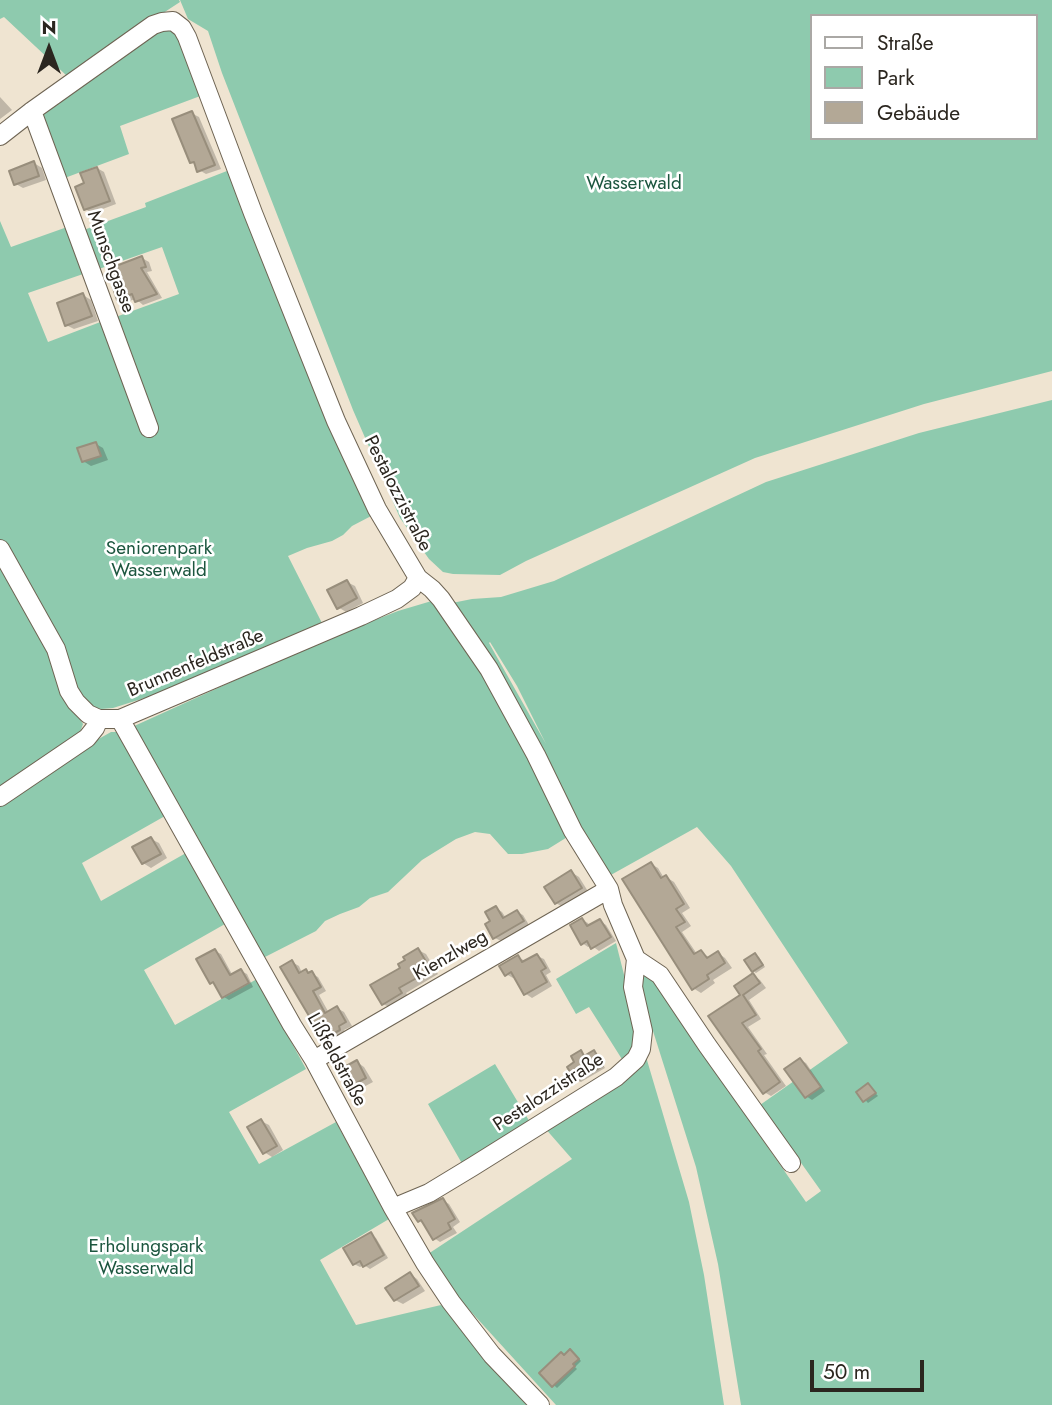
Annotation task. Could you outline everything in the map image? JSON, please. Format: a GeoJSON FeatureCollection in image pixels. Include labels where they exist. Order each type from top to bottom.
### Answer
{"type":"FeatureCollection","features":[{"type":"Feature","properties":{"kind":"street","name":"Pestalozzistraße"},"geometry":{"type":"LineString","coordinates":[[32,110],[153,25],[173,21],[182,28],[336,421],[377,509],[418,578],[442,599],[489,669],[536,755],[573,831],[609,889],[636,959],[633,988],[643,1031],[641,1049],[636,1059],[616,1077],[472,1167],[429,1193],[393,1208]]}},
{"type":"Feature","properties":{"kind":"street"},"geometry":{"type":"LineString","coordinates":[[0,136],[32,110]]}},
{"type":"Feature","properties":{"kind":"street","name":"Munschgasse"},"geometry":{"type":"LineString","coordinates":[[32,110],[149,428]]}},
{"type":"Feature","properties":{"kind":"street"},"geometry":{"type":"LineString","coordinates":[[0,549],[56,649],[69,691],[88,714],[99,719],[87,738],[0,797]]}},
{"type":"Feature","properties":{"kind":"street","name":"Brunnenfeldstraße"},"geometry":{"type":"LineString","coordinates":[[99,719],[120,719],[373,611],[397,599],[412,587],[418,578]]}},
{"type":"Feature","properties":{"kind":"street","name":"Lißfeldstraße"},"geometry":{"type":"LineString","coordinates":[[120,719],[314,1060],[425,1263],[492,1355],[540,1405]]}},
{"type":"Feature","properties":{"kind":"street","name":"Kienzlweg"},"geometry":{"type":"LineString","coordinates":[[314,1060],[609,889]]}},
{"type":"Feature","properties":{"kind":"street","name":"Pestalozzistraße"},"geometry":{"type":"LineString","coordinates":[[636,959],[660,975],[791,1163]]}},
{"type":"Feature","properties":{"kind":"green space"},"geometry":{"type":"Polygon","coordinates":[[[0,0],[180,2],[67,76],[4,17],[0,19],[0,0]]]}},
{"type":"Feature","properties":{"kind":"green space","name":"Wasserwald"},"geometry":{"type":"Polygon","coordinates":[[[180,0],[1052,0],[1052,371],[924,404],[755,458],[500,575],[443,572],[429,559],[400,518],[353,410],[208,31],[188,19],[180,0]]]}},
{"type":"Feature","properties":{"kind":"green space"},"geometry":{"type":"Polygon","coordinates":[[[166,29],[181,35],[203,95],[120,126],[129,154],[62,179],[38,115],[147,36],[166,29]]]}},
{"type":"Feature","properties":{"kind":"green space","name":"Seniorenpark Wasserwald"},"geometry":{"type":"Polygon","coordinates":[[[232,169],[375,514],[332,541],[288,556],[324,627],[151,696],[113,708],[92,707],[82,701],[43,611],[0,539],[0,221],[11,247],[70,226],[86,273],[28,293],[48,342],[103,321],[145,436],[155,432],[113,318],[179,294],[162,247],[96,270],[81,231],[146,207],[145,203],[232,169]]]}},
{"type":"Feature","properties":{"kind":"green space"},"geometry":{"type":"Polygon","coordinates":[[[1052,400],[1052,1405],[741,1405],[718,1264],[696,1167],[647,1012],[640,987],[641,979],[643,974],[653,978],[806,1202],[821,1191],[760,1105],[848,1043],[731,866],[697,827],[609,876],[452,603],[501,597],[554,581],[766,482],[919,433],[1052,400]],[[490,642],[546,744],[517,686],[490,642]]]}},
{"type":"Feature","properties":{"kind":"green space"},"geometry":{"type":"Polygon","coordinates":[[[0,562],[43,636],[59,686],[83,724],[79,735],[0,790],[0,562]]]}},
{"type":"Feature","properties":{"kind":"green space"},"geometry":{"type":"Polygon","coordinates":[[[435,600],[481,666],[569,836],[548,849],[522,854],[508,854],[490,834],[475,832],[456,839],[422,860],[388,892],[325,921],[316,931],[263,958],[132,727],[326,639],[398,611],[435,600]]]}},
{"type":"Feature","properties":{"kind":"green space","name":"Erholungspark Wasserwald"},"geometry":{"type":"Polygon","coordinates":[[[111,732],[118,732],[165,816],[82,863],[101,901],[186,853],[225,924],[144,970],[175,1025],[257,979],[306,1069],[229,1112],[259,1164],[336,1122],[389,1219],[320,1260],[356,1325],[441,1305],[534,1405],[0,1405],[0,806],[63,759],[111,732]]]}},
{"type":"Feature","properties":{"kind":"green space"},"geometry":{"type":"Polygon","coordinates":[[[616,943],[639,1034],[625,1064],[589,1007],[576,1014],[556,979],[616,943]]]}},
{"type":"Feature","properties":{"kind":"green space"},"geometry":{"type":"Polygon","coordinates":[[[644,1050],[689,1202],[704,1275],[724,1405],[556,1405],[453,1292],[428,1254],[572,1159],[544,1127],[644,1050]]]}},
{"type":"Feature","properties":{"kind":"green space"},"geometry":{"type":"Polygon","coordinates":[[[495,1064],[531,1124],[464,1167],[428,1104],[495,1064]]]}},
{"type":"Feature","properties":{"kind":"building"},"geometry":{"type":"Polygon","coordinates":[[[192,111],[215,165],[197,172],[194,162],[190,163],[172,119],[192,111]]]}},
{"type":"Feature","properties":{"kind":"building"},"geometry":{"type":"Polygon","coordinates":[[[34,161],[39,176],[14,185],[9,171],[34,161]]]}},
{"type":"Feature","properties":{"kind":"building"},"geometry":{"type":"Polygon","coordinates":[[[97,167],[110,201],[84,210],[75,187],[84,183],[80,173],[97,167]]]}},
{"type":"Feature","properties":{"kind":"building"},"geometry":{"type":"Polygon","coordinates":[[[142,256],[146,267],[141,268],[157,294],[135,302],[132,294],[117,300],[108,269],[142,256]]]}},
{"type":"Feature","properties":{"kind":"building"},"geometry":{"type":"Polygon","coordinates":[[[83,293],[92,316],[65,326],[57,303],[83,293]]]}},
{"type":"Feature","properties":{"kind":"building"},"geometry":{"type":"Polygon","coordinates":[[[96,442],[101,456],[82,462],[77,448],[96,442]]]}},
{"type":"Feature","properties":{"kind":"building"},"geometry":{"type":"Polygon","coordinates":[[[347,580],[357,598],[337,609],[327,590],[347,580]]]}},
{"type":"Feature","properties":{"kind":"building"},"geometry":{"type":"Polygon","coordinates":[[[151,837],[161,854],[142,864],[132,847],[151,837]]]}},
{"type":"Feature","properties":{"kind":"building"},"geometry":{"type":"Polygon","coordinates":[[[651,862],[661,878],[666,875],[684,904],[676,909],[685,922],[676,927],[694,954],[701,950],[707,958],[718,951],[725,963],[707,975],[709,979],[692,990],[622,879],[651,862]]]}},
{"type":"Feature","properties":{"kind":"building"},"geometry":{"type":"Polygon","coordinates":[[[571,870],[582,888],[555,904],[544,887],[571,870]]]}},
{"type":"Feature","properties":{"kind":"building"},"geometry":{"type":"Polygon","coordinates":[[[496,906],[503,918],[517,910],[524,921],[493,939],[485,924],[490,921],[485,912],[496,906]]]}},
{"type":"Feature","properties":{"kind":"building"},"geometry":{"type":"Polygon","coordinates":[[[582,918],[587,926],[600,919],[611,937],[591,949],[587,941],[581,945],[570,925],[582,918]]]}},
{"type":"Feature","properties":{"kind":"building"},"geometry":{"type":"Polygon","coordinates":[[[418,948],[431,970],[399,988],[402,993],[382,1005],[370,985],[400,968],[398,964],[405,960],[403,957],[418,948]]]}},
{"type":"Feature","properties":{"kind":"building"},"geometry":{"type":"Polygon","coordinates":[[[215,949],[230,975],[241,969],[249,983],[222,998],[213,982],[210,984],[196,959],[215,949]]]}},
{"type":"Feature","properties":{"kind":"building"},"geometry":{"type":"Polygon","coordinates":[[[755,953],[763,965],[752,972],[744,960],[755,953]]]}},
{"type":"Feature","properties":{"kind":"building"},"geometry":{"type":"Polygon","coordinates":[[[537,954],[546,968],[541,971],[547,982],[524,995],[511,972],[505,976],[499,966],[518,955],[522,962],[537,954]]]}},
{"type":"Feature","properties":{"kind":"building"},"geometry":{"type":"Polygon","coordinates":[[[292,960],[299,973],[306,969],[308,973],[312,971],[321,987],[313,991],[325,1013],[337,1006],[346,1022],[339,1026],[340,1030],[320,1041],[310,1022],[312,1021],[280,967],[292,960]]]}},
{"type":"Feature","properties":{"kind":"building"},"geometry":{"type":"Polygon","coordinates":[[[753,973],[760,983],[743,995],[756,1015],[742,1023],[780,1082],[763,1094],[708,1016],[740,995],[734,986],[753,973]]]}},
{"type":"Feature","properties":{"kind":"building"},"geometry":{"type":"Polygon","coordinates":[[[581,1050],[584,1056],[594,1050],[603,1066],[576,1082],[567,1067],[574,1062],[571,1056],[581,1050]]]}},
{"type":"Feature","properties":{"kind":"building"},"geometry":{"type":"Polygon","coordinates":[[[800,1058],[821,1087],[805,1098],[784,1069],[800,1058]]]}},
{"type":"Feature","properties":{"kind":"building"},"geometry":{"type":"Polygon","coordinates":[[[357,1060],[366,1078],[347,1088],[337,1071],[357,1060]]]}},
{"type":"Feature","properties":{"kind":"building"},"geometry":{"type":"Polygon","coordinates":[[[868,1083],[876,1093],[863,1102],[856,1092],[868,1083]]]}},
{"type":"Feature","properties":{"kind":"building"},"geometry":{"type":"Polygon","coordinates":[[[261,1119],[277,1146],[263,1154],[247,1127],[261,1119]]]}},
{"type":"Feature","properties":{"kind":"building"},"geometry":{"type":"Polygon","coordinates":[[[443,1198],[455,1219],[448,1223],[451,1229],[433,1240],[421,1220],[418,1222],[412,1213],[443,1198]]]}},
{"type":"Feature","properties":{"kind":"building"},"geometry":{"type":"Polygon","coordinates":[[[371,1232],[384,1255],[363,1267],[360,1261],[353,1265],[343,1248],[371,1232]]]}},
{"type":"Feature","properties":{"kind":"building"},"geometry":{"type":"Polygon","coordinates":[[[410,1272],[419,1286],[394,1301],[385,1288],[410,1272]]]}},
{"type":"Feature","properties":{"kind":"building"},"geometry":{"type":"Polygon","coordinates":[[[570,1349],[579,1359],[552,1387],[539,1373],[561,1352],[564,1355],[570,1349]]]}}]}
